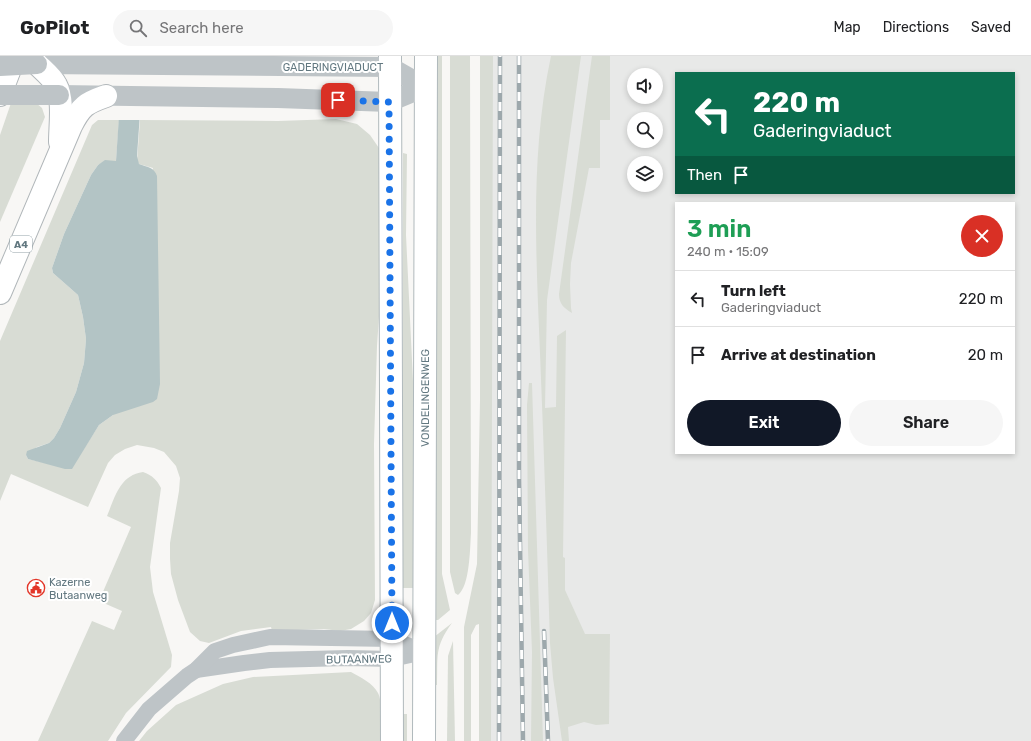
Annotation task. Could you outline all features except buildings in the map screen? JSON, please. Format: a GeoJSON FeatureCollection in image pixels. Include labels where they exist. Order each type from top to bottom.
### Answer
{"type":"FeatureCollection","features":[{"type":"Feature","properties":{"kind":"main road"},"geometry":{"type":"LineString","coordinates":[[0,95],[15,56]]}},
{"type":"Feature","properties":{"kind":"main road","name":"VONDELINGENWEG"},"geometry":{"type":"LineString","coordinates":[[424,741],[426,56]]}},
{"type":"Feature","properties":{"kind":"main road"},"geometry":{"type":"LineString","coordinates":[[390,62],[392,741]]}},
{"type":"Feature","properties":{"kind":"main road"},"geometry":{"type":"LineString","coordinates":[[37,64],[57,86],[59,96]]}},
{"type":"Feature","properties":{"kind":"main road","name":"A4"},"geometry":{"type":"LineString","coordinates":[[59,96],[60,152]]}},
{"type":"Feature","properties":{"kind":"main road","name":"A4"},"geometry":{"type":"LineString","coordinates":[[0,293],[79,110],[94,100],[106,96]]}},
{"type":"Feature","properties":{"kind":"street","name":"GADERINGVIADUCT"},"geometry":{"type":"LineString","coordinates":[[0,66],[37,64],[278,66],[390,62],[425,88]]}},
{"type":"Feature","properties":{"kind":"street"},"geometry":{"type":"LineString","coordinates":[[0,95],[278,98],[389,102],[425,88]]}},
{"type":"Feature","properties":{"kind":"street","name":"BUTAANWEG"},"geometry":{"type":"LineString","coordinates":[[124,741],[149,709],[187,676],[215,659],[233,645],[270,637],[424,652]]}},
{"type":"Feature","properties":{"kind":"street","name":"BUTAANWEG"},"geometry":{"type":"LineString","coordinates":[[215,659],[270,660],[348,658],[392,649]]}},
{"type":"Feature","properties":{"kind":"shaded area"},"geometry":{"type":"Polygon","coordinates":[[[123,56],[144,56],[137,156],[139,164],[152,169],[157,176],[160,384],[157,399],[153,402],[113,415],[99,425],[72,469],[65,469],[28,459],[26,455],[27,451],[49,443],[54,438],[76,392],[84,363],[86,339],[78,295],[53,273],[52,268],[64,234],[91,175],[98,165],[105,160],[116,161],[123,56]]]}},
{"type":"Feature","properties":{"kind":"shaded area"},"geometry":{"type":"Polygon","coordinates":[[[434,56],[442,56],[442,574],[450,610],[438,620],[434,620],[434,56]]]}},
{"type":"Feature","properties":{"kind":"shaded area"},"geometry":{"type":"Polygon","coordinates":[[[450,56],[470,56],[471,533],[470,557],[467,575],[465,584],[458,595],[455,593],[450,572],[450,56]]]}},
{"type":"Feature","properties":{"kind":"shaded area"},"geometry":{"type":"Polygon","coordinates":[[[480,56],[493,56],[491,741],[479,741],[479,624],[476,625],[471,635],[471,741],[464,741],[464,627],[477,564],[480,400],[480,56]]]}},
{"type":"Feature","properties":{"kind":"shaded area"},"geometry":{"type":"Polygon","coordinates":[[[485,56],[1031,56],[1031,741],[484,741],[485,56]]]}},
{"type":"Feature","properties":{"kind":"shaded area"},"geometry":{"type":"Polygon","coordinates":[[[551,56],[581,56],[547,300],[545,408],[556,407],[557,336],[566,330],[563,557],[565,558],[565,590],[585,634],[610,634],[609,724],[596,725],[584,722],[568,727],[569,741],[562,741],[553,678],[550,643],[536,241],[537,167],[540,130],[544,93],[551,56]]]}},
{"type":"Feature","properties":{"kind":"shaded area"},"geometry":{"type":"Polygon","coordinates":[[[592,56],[610,56],[610,120],[600,120],[600,168],[589,168],[571,263],[570,284],[572,313],[562,305],[559,294],[592,56]]]}},
{"type":"Feature","properties":{"kind":"shaded area"},"geometry":{"type":"Polygon","coordinates":[[[11,103],[36,103],[42,108],[45,117],[0,222],[0,135],[11,103]]]}},
{"type":"Feature","properties":{"kind":"shaded area"},"geometry":{"type":"Polygon","coordinates":[[[336,119],[357,124],[370,135],[381,151],[383,258],[377,346],[374,444],[375,600],[371,613],[364,621],[351,629],[340,631],[324,629],[272,631],[271,627],[241,631],[209,643],[200,641],[190,632],[178,600],[171,574],[170,543],[180,478],[176,466],[164,452],[154,448],[137,445],[125,449],[115,455],[108,463],[88,507],[11,474],[0,501],[0,341],[92,125],[98,120],[119,120],[116,161],[105,161],[98,165],[91,175],[64,234],[52,268],[53,273],[78,295],[83,317],[86,339],[84,363],[76,392],[54,438],[49,443],[37,447],[26,455],[28,459],[71,469],[99,425],[113,415],[153,168],[139,164],[137,161],[140,120],[278,121],[336,119]]]}},
{"type":"Feature","properties":{"kind":"shaded area"},"geometry":{"type":"Polygon","coordinates":[[[403,153],[407,154],[406,235],[415,423],[415,588],[403,588],[403,153]]]}},
{"type":"Feature","properties":{"kind":"shaded area"},"geometry":{"type":"Polygon","coordinates":[[[529,383],[532,383],[543,741],[531,741],[532,652],[528,550],[527,405],[529,383]]]}},
{"type":"Feature","properties":{"kind":"shaded area"},"geometry":{"type":"Polygon","coordinates":[[[143,472],[154,478],[161,488],[150,567],[153,592],[172,655],[171,667],[126,713],[108,741],[38,741],[92,621],[114,630],[122,611],[99,601],[131,527],[107,516],[119,488],[129,477],[143,472]]]}},
{"type":"Feature","properties":{"kind":"shaded area"},"geometry":{"type":"Polygon","coordinates":[[[452,623],[442,639],[438,652],[437,685],[434,685],[434,637],[452,623]]]}},
{"type":"Feature","properties":{"kind":"shaded area"},"geometry":{"type":"Polygon","coordinates":[[[453,641],[455,741],[447,741],[448,656],[453,641]]]}},
{"type":"Feature","properties":{"kind":"shaded area"},"geometry":{"type":"Polygon","coordinates":[[[351,672],[370,683],[376,689],[380,697],[380,741],[139,741],[147,731],[176,705],[223,684],[253,677],[351,672]]]}},
{"type":"Feature","properties":{"kind":"shaded area"},"geometry":{"type":"Polygon","coordinates":[[[403,714],[407,714],[407,741],[403,741],[403,714]]]}},
{"type":"Feature","properties":{"kind":"pier"},"geometry":{"type":"Polygon","coordinates":[[[121,56],[146,56],[142,120],[117,120],[121,56]]]}},
{"type":"Feature","properties":{"kind":"railway"},"geometry":{"type":"LineString","coordinates":[[499,741],[500,56]]}},
{"type":"Feature","properties":{"kind":"railway"},"geometry":{"type":"LineString","coordinates":[[519,56],[519,477],[523,741]]}},
{"type":"Feature","properties":{"kind":"railway"},"geometry":{"type":"LineString","coordinates":[[544,631],[548,741]]}},
{"type":"Feature","properties":{"kind":"place","name":"Kazerne Butaanweg"},"geometry":{"type":"Point","coordinates":[36,588]}},
{"type":"Feature","properties":{"kind":"route"},"geometry":{"type":"LineString","coordinates":[[338,100],[389,102],[392,623]]}}]}
